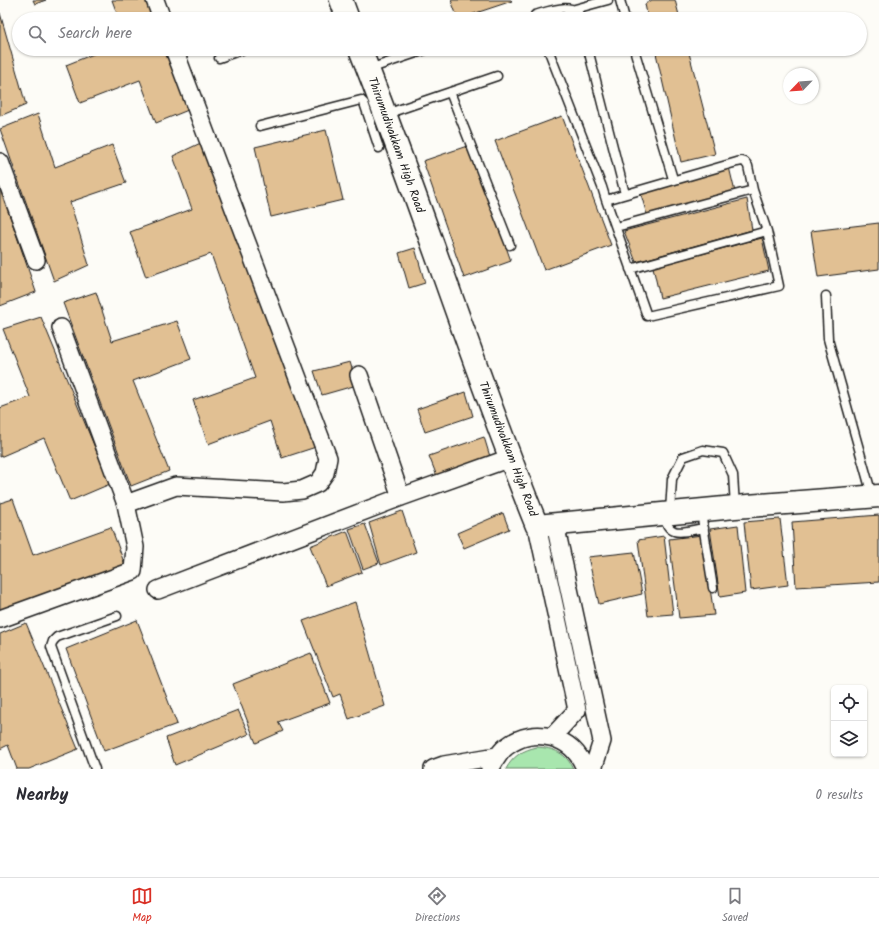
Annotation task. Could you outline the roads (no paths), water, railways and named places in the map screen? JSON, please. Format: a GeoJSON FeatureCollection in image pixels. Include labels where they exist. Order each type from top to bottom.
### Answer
{"type":"FeatureCollection","features":[{"type":"Feature","properties":{"kind":"main road","name":"Thirumudivakkam High Road"},"geometry":{"type":"LineString","coordinates":[[363,56],[368,69],[382,122],[510,458],[546,525]]}},
{"type":"Feature","properties":{"kind":"main road"},"geometry":{"type":"LineString","coordinates":[[546,525],[666,513],[702,520],[735,507],[876,496]]}},
{"type":"Feature","properties":{"kind":"street"},"geometry":{"type":"LineString","coordinates":[[155,0],[159,12]]}},
{"type":"Feature","properties":{"kind":"street"},"geometry":{"type":"LineString","coordinates":[[126,504],[176,486],[283,492],[302,490],[318,483],[325,473],[328,458],[177,56]]}},
{"type":"Feature","properties":{"kind":"street"},"geometry":{"type":"LineString","coordinates":[[0,162],[36,260]]}},
{"type":"Feature","properties":{"kind":"street"},"geometry":{"type":"LineString","coordinates":[[0,619],[133,571],[135,547],[126,504],[61,328]]}},
{"type":"Feature","properties":{"kind":"street"},"geometry":{"type":"LineString","coordinates":[[359,375],[401,497]]}},
{"type":"Feature","properties":{"kind":"street"},"geometry":{"type":"LineString","coordinates":[[158,590],[401,497],[510,458]]}},
{"type":"Feature","properties":{"kind":"street"},"geometry":{"type":"LineString","coordinates":[[546,525],[577,710],[552,737]]}},
{"type":"Feature","properties":{"kind":"street"},"geometry":{"type":"LineString","coordinates":[[546,525],[602,741],[594,769]]}},
{"type":"Feature","properties":{"kind":"street"},"geometry":{"type":"LineString","coordinates":[[433,769],[444,765],[494,762],[506,747],[516,740],[528,736],[540,735],[552,737],[565,742],[575,751],[585,769]]}},
{"type":"Feature","properties":{"kind":"lane"},"geometry":{"type":"LineString","coordinates":[[546,12],[564,7],[575,9],[608,0]]}},
{"type":"Feature","properties":{"kind":"lane"},"geometry":{"type":"LineString","coordinates":[[620,0],[623,12]]}},
{"type":"Feature","properties":{"kind":"lane"},"geometry":{"type":"LineString","coordinates":[[575,9],[578,12]]}},
{"type":"Feature","properties":{"kind":"lane"},"geometry":{"type":"LineString","coordinates":[[219,58],[225,56]]}},
{"type":"Feature","properties":{"kind":"lane"},"geometry":{"type":"LineString","coordinates":[[368,69],[407,56]]}},
{"type":"Feature","properties":{"kind":"lane"},"geometry":{"type":"LineString","coordinates":[[551,56],[606,200],[647,316],[778,286],[767,231],[753,190],[748,166],[742,161],[673,179],[606,200]]}},
{"type":"Feature","properties":{"kind":"lane"},"geometry":{"type":"LineString","coordinates":[[590,56],[625,194]]}},
{"type":"Feature","properties":{"kind":"lane"},"geometry":{"type":"LineString","coordinates":[[636,56],[673,179]]}},
{"type":"Feature","properties":{"kind":"lane"},"geometry":{"type":"LineString","coordinates":[[382,122],[450,92],[497,76]]}},
{"type":"Feature","properties":{"kind":"lane"},"geometry":{"type":"LineString","coordinates":[[450,92],[510,245]]}},
{"type":"Feature","properties":{"kind":"lane"},"geometry":{"type":"LineString","coordinates":[[260,126],[361,100],[382,122],[379,148]]}},
{"type":"Feature","properties":{"kind":"lane"},"geometry":{"type":"LineString","coordinates":[[616,227],[753,190]]}},
{"type":"Feature","properties":{"kind":"lane"},"geometry":{"type":"LineString","coordinates":[[630,269],[767,231]]}},
{"type":"Feature","properties":{"kind":"lane"},"geometry":{"type":"LineString","coordinates":[[826,296],[828,339],[876,496]]}},
{"type":"Feature","properties":{"kind":"lane"},"geometry":{"type":"LineString","coordinates":[[666,513],[672,479],[683,457],[703,450],[723,453],[733,475],[735,507]]}},
{"type":"Feature","properties":{"kind":"lane"},"geometry":{"type":"LineString","coordinates":[[702,520],[714,588]]}},
{"type":"Feature","properties":{"kind":"lane"},"geometry":{"type":"LineString","coordinates":[[95,769],[51,647],[53,641],[57,637],[117,616]]}}]}
